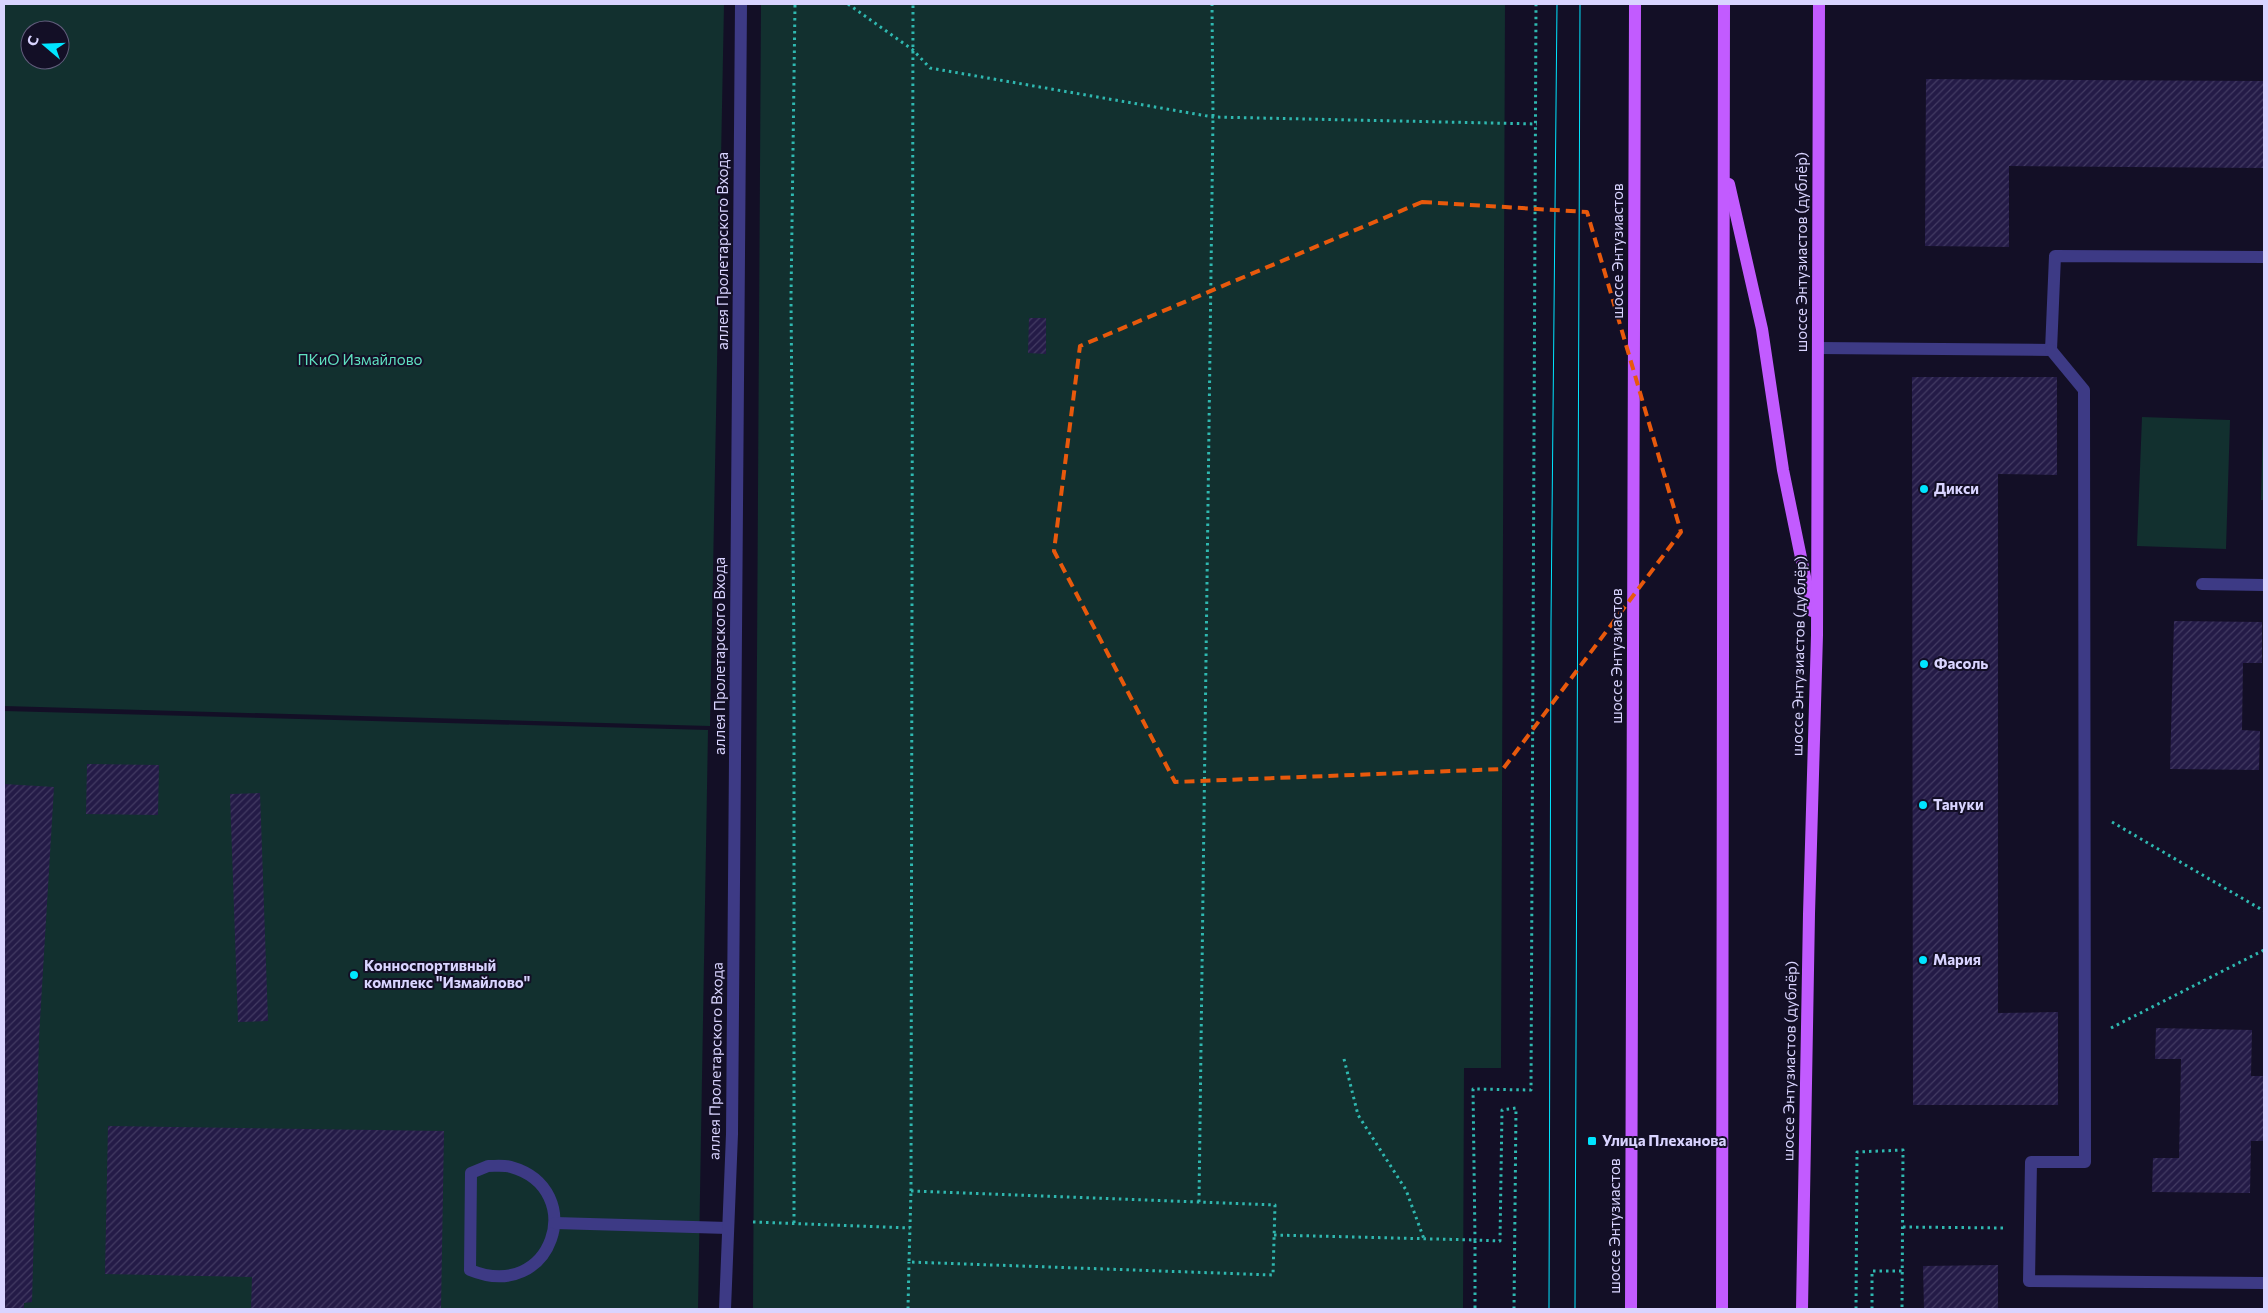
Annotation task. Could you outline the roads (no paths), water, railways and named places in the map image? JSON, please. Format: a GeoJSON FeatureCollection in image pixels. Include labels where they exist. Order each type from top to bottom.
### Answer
{"type":"FeatureCollection","features":[{"type":"Feature","properties":{"kind":"main road","name":"шоссе Энтузиастов"},"geometry":{"type":"LineString","coordinates":[[1631,1309],[1635,4]]}},
{"type":"Feature","properties":{"kind":"main road"},"geometry":{"type":"LineString","coordinates":[[1722,1309],[1724,4]]}},
{"type":"Feature","properties":{"kind":"main road","name":"шоссе Энтузиастов (дублёр)"},"geometry":{"type":"LineString","coordinates":[[1802,1309],[1809,914],[1817,636],[1819,4]]}},
{"type":"Feature","properties":{"kind":"main road"},"geometry":{"type":"LineString","coordinates":[[1724,161],[1762,329],[1782,470],[1817,636]]}},
{"type":"Feature","properties":{"kind":"street","name":"аллея Пролетарского Входа"},"geometry":{"type":"LineString","coordinates":[[725,1309],[732,1115],[742,4]]}},
{"type":"Feature","properties":{"kind":"street"},"geometry":{"type":"LineString","coordinates":[[2264,257],[2055,256],[2051,350],[2084,390],[2084,1162],[2031,1162],[2029,1281],[2264,1283]]}},
{"type":"Feature","properties":{"kind":"street"},"geometry":{"type":"LineString","coordinates":[[1818,348],[2051,350]]}},
{"type":"Feature","properties":{"kind":"street"},"geometry":{"type":"LineString","coordinates":[[2202,584],[2264,585]]}},
{"type":"Feature","properties":{"kind":"street"},"geometry":{"type":"LineString","coordinates":[[488,1166],[510,1166],[528,1174],[542,1186],[552,1204],[555,1223],[551,1242],[542,1257],[523,1272],[503,1278],[483,1276],[470,1270],[470,1173],[488,1166]]}},
{"type":"Feature","properties":{"kind":"street"},"geometry":{"type":"LineString","coordinates":[[555,1223],[728,1228]]}},
{"type":"Feature","properties":{"kind":"tram line"},"geometry":{"type":"LineString","coordinates":[[1549,1309],[1551,622],[1557,4]]}},
{"type":"Feature","properties":{"kind":"tram line"},"geometry":{"type":"LineString","coordinates":[[1575,1309],[1580,4]]}},
{"type":"Feature","properties":{"kind":"place","name":"Дикси"},"geometry":{"type":"Point","coordinates":[1924,489]}},
{"type":"Feature","properties":{"kind":"place","name":"Фасоль"},"geometry":{"type":"Point","coordinates":[1924,664]}},
{"type":"Feature","properties":{"kind":"place","name":"Тануки"},"geometry":{"type":"Point","coordinates":[1923,805]}},
{"type":"Feature","properties":{"kind":"place","name":"Мария"},"geometry":{"type":"Point","coordinates":[1923,960]}},
{"type":"Feature","properties":{"kind":"place","name":"Конноспортивный комплекс \"Измайлово\""},"geometry":{"type":"Point","coordinates":[354,975]}},
{"type":"Feature","properties":{"kind":"place","name":"Улица Плеханова"},"geometry":{"type":"Point","coordinates":[1592,1141]}},
{"type":"Feature","properties":{"kind":"park label","name":"ПКиО Измайлово"},"geometry":{"type":"Point","coordinates":[360,360]}}]}
